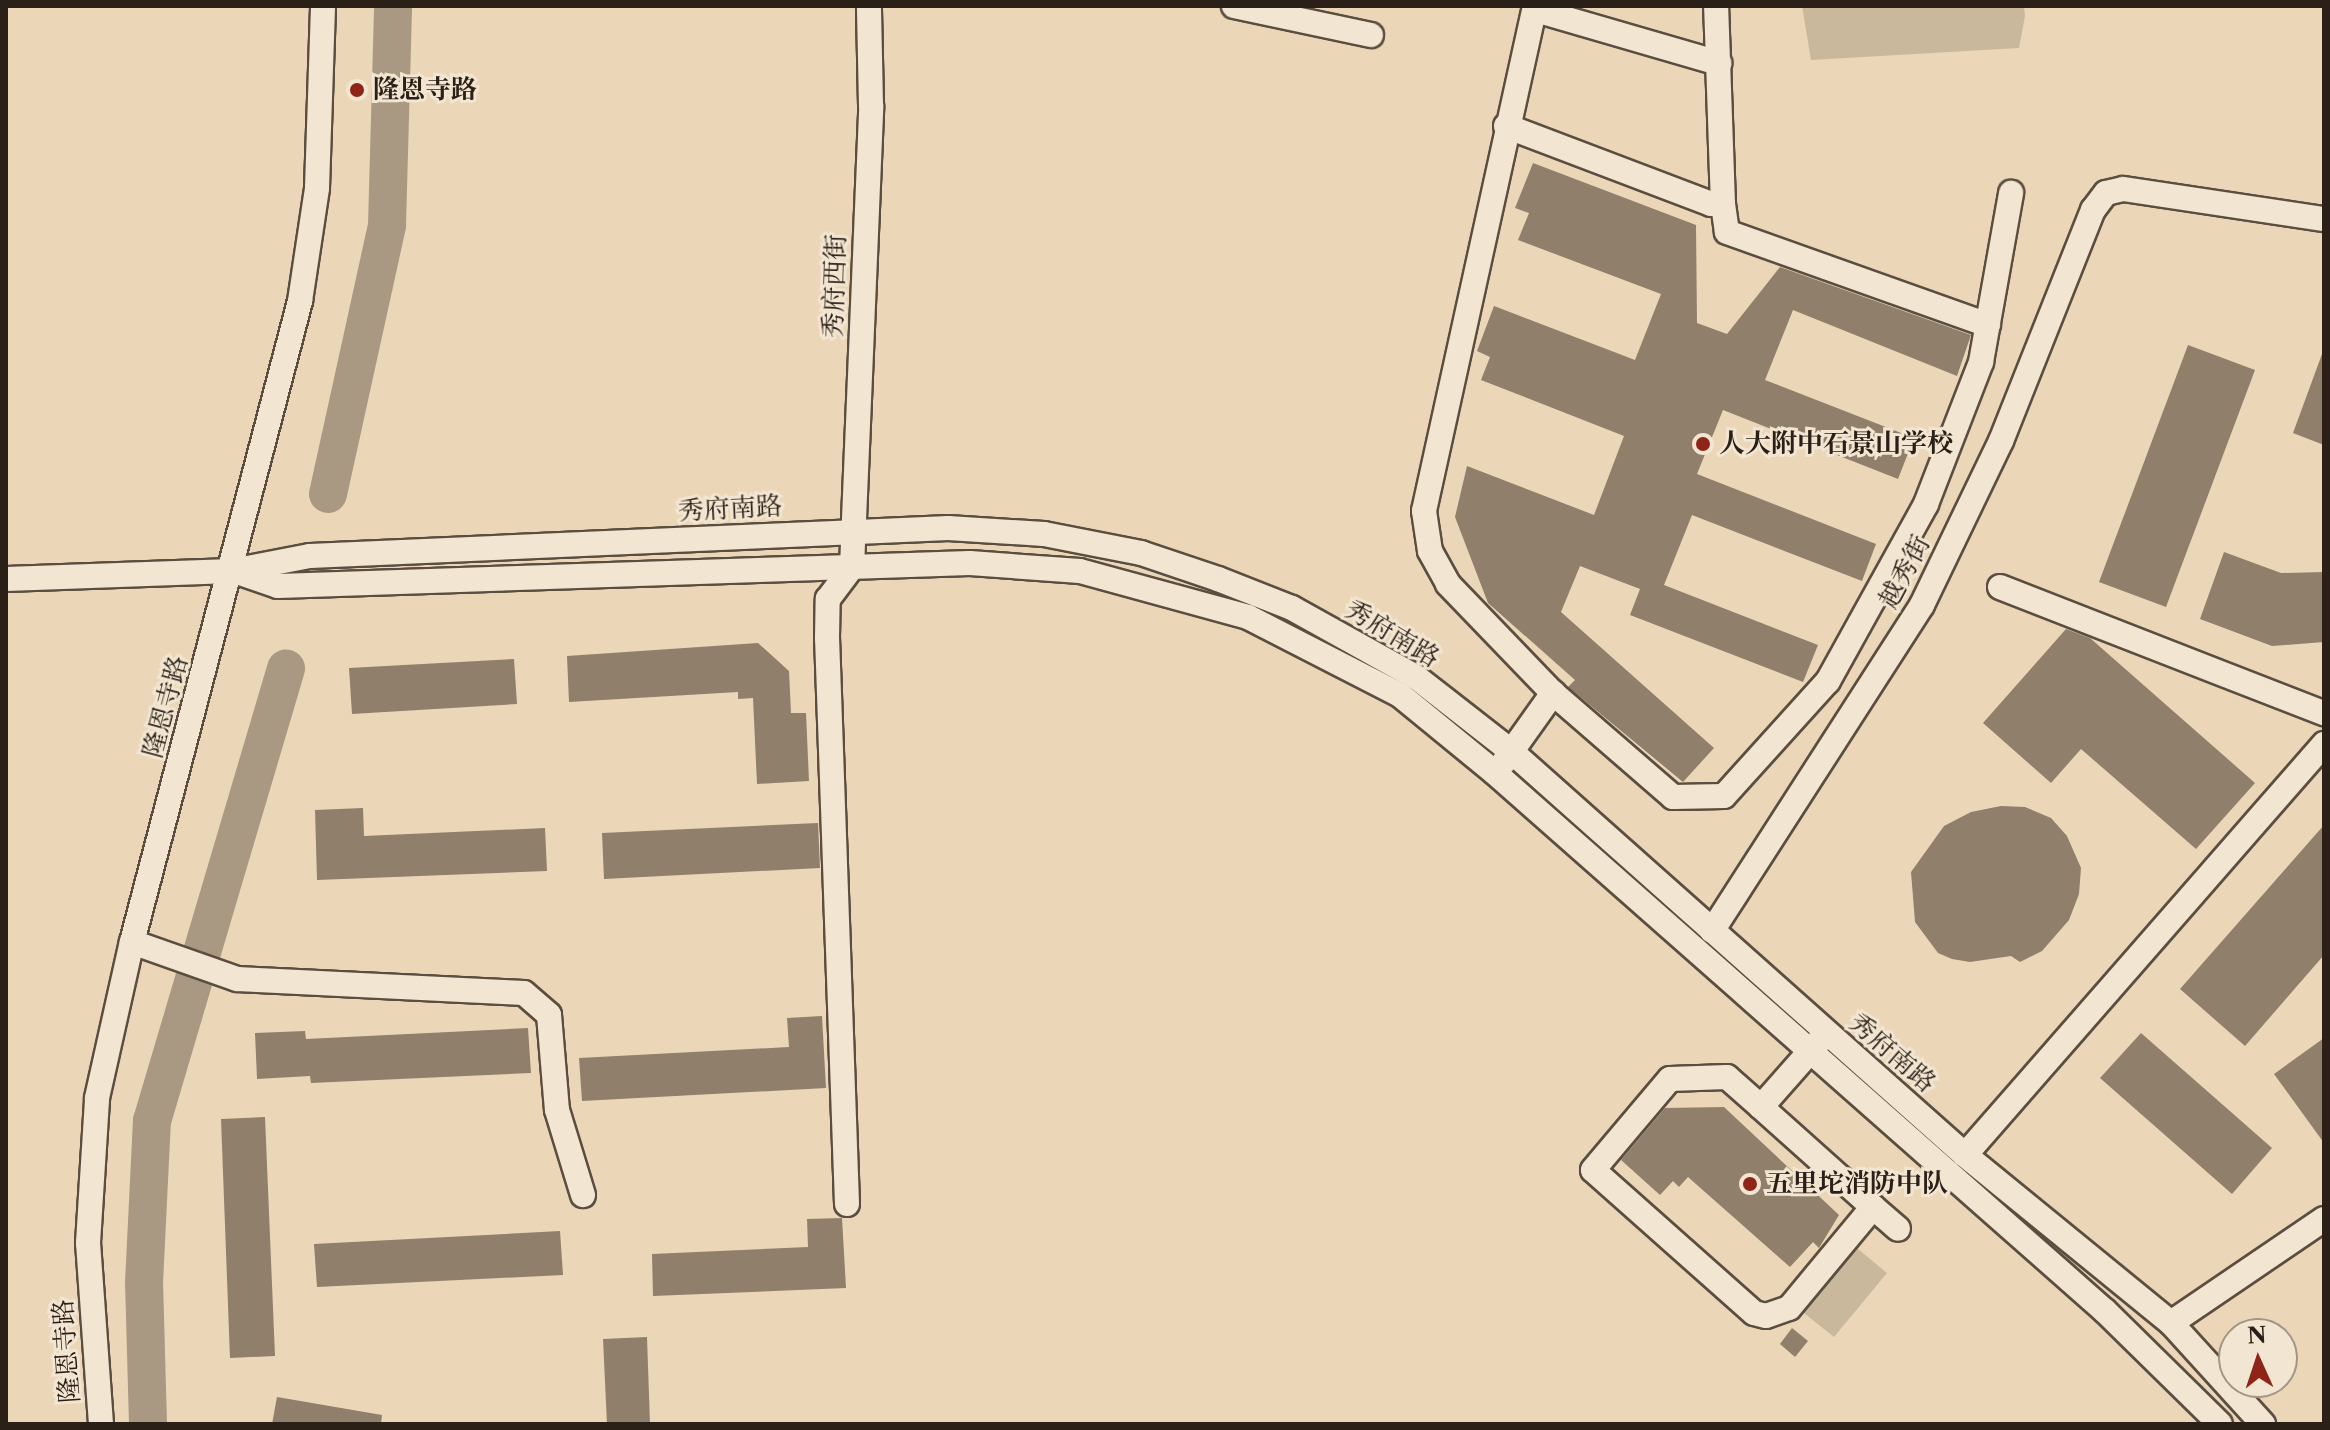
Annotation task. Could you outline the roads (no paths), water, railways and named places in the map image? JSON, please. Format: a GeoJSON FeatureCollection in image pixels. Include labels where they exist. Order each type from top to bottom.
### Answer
{"type":"FeatureCollection","features":[{"type":"Feature","properties":{"kind":"street","name":"隆恩寺路"},"geometry":{"type":"LineString","coordinates":[[101,1424],[89,1186],[97,1098],[142,945],[310,244],[323,86],[323,6]]}},
{"type":"Feature","properties":{"kind":"street","name":"秀府西街"},"geometry":{"type":"LineString","coordinates":[[852,567],[871,105],[869,6]]}},
{"type":"Feature","properties":{"kind":"street"},"geometry":{"type":"LineString","coordinates":[[1234,6],[1371,35]]}},
{"type":"Feature","properties":{"kind":"street"},"geometry":{"type":"LineString","coordinates":[[1716,6],[1723,204],[1727,232],[1988,325]]}},
{"type":"Feature","properties":{"kind":"street"},"geometry":{"type":"LineString","coordinates":[[1719,63],[1535,8],[1506,126],[1424,511],[1430,551],[1448,584],[1553,693],[1673,797],[1724,796],[1828,681],[1926,504],[1981,362],[2011,193]]}},
{"type":"Feature","properties":{"kind":"street"},"geometry":{"type":"LineString","coordinates":[[1506,126],[1711,204],[1723,204]]}},
{"type":"Feature","properties":{"kind":"street","name":"越秀街"},"geometry":{"type":"LineString","coordinates":[[1712,931],[1922,605],[2018,402],[2093,210],[2106,193],[2123,189],[2324,219]]}},
{"type":"Feature","properties":{"kind":"street","name":"秀府南路"},"geometry":{"type":"LineString","coordinates":[[6,579],[232,571],[310,556],[948,528],[1044,534],[1141,553],[1292,608],[1416,677],[1512,752],[1965,1155],[2171,1323],[2263,1424]]}},
{"type":"Feature","properties":{"kind":"street","name":"秀府南路"},"geometry":{"type":"LineString","coordinates":[[232,571],[278,586],[970,563],[1080,571],[1162,590],[1248,617],[1400,695],[1494,772],[2105,1311],[2220,1424]]}},
{"type":"Feature","properties":{"kind":"street"},"geometry":{"type":"LineString","coordinates":[[847,1204],[826,677],[828,599],[852,567]]}},
{"type":"Feature","properties":{"kind":"street"},"geometry":{"type":"LineString","coordinates":[[2000,587],[2324,713]]}},
{"type":"Feature","properties":{"kind":"street"},"geometry":{"type":"LineString","coordinates":[[1494,772],[1512,752],[1553,693]]}},
{"type":"Feature","properties":{"kind":"street"},"geometry":{"type":"LineString","coordinates":[[1965,1155],[2324,744]]}},
{"type":"Feature","properties":{"kind":"street"},"geometry":{"type":"LineString","coordinates":[[142,945],[237,979],[524,993],[549,1015],[557,1110],[583,1195]]}},
{"type":"Feature","properties":{"kind":"street"},"geometry":{"type":"LineString","coordinates":[[1761,1107],[1826,1032]]}},
{"type":"Feature","properties":{"kind":"street"},"geometry":{"type":"LineString","coordinates":[[1873,1207],[1789,1308],[1766,1316],[1754,1313],[1593,1170],[1670,1079],[1727,1077],[1898,1229]]}},
{"type":"Feature","properties":{"kind":"street"},"geometry":{"type":"LineString","coordinates":[[2171,1323],[2324,1219]]}},
{"type":"Feature","properties":{"kind":"waterway"},"geometry":{"type":"LineString","coordinates":[[328,494],[387,225],[393,6]]}},
{"type":"Feature","properties":{"kind":"waterway"},"geometry":{"type":"LineString","coordinates":[[148,1424],[144,1283],[152,1121],[286,668]]}},
{"type":"Feature","properties":{"kind":"place","name":"隆恩寺路"},"geometry":{"type":"Point","coordinates":[357,90]}},
{"type":"Feature","properties":{"kind":"place","name":"人大附中石景山学校"},"geometry":{"type":"Point","coordinates":[1703,444]}},
{"type":"Feature","properties":{"kind":"place","name":"五里坨消防中队"},"geometry":{"type":"Point","coordinates":[1750,1184]}}]}
